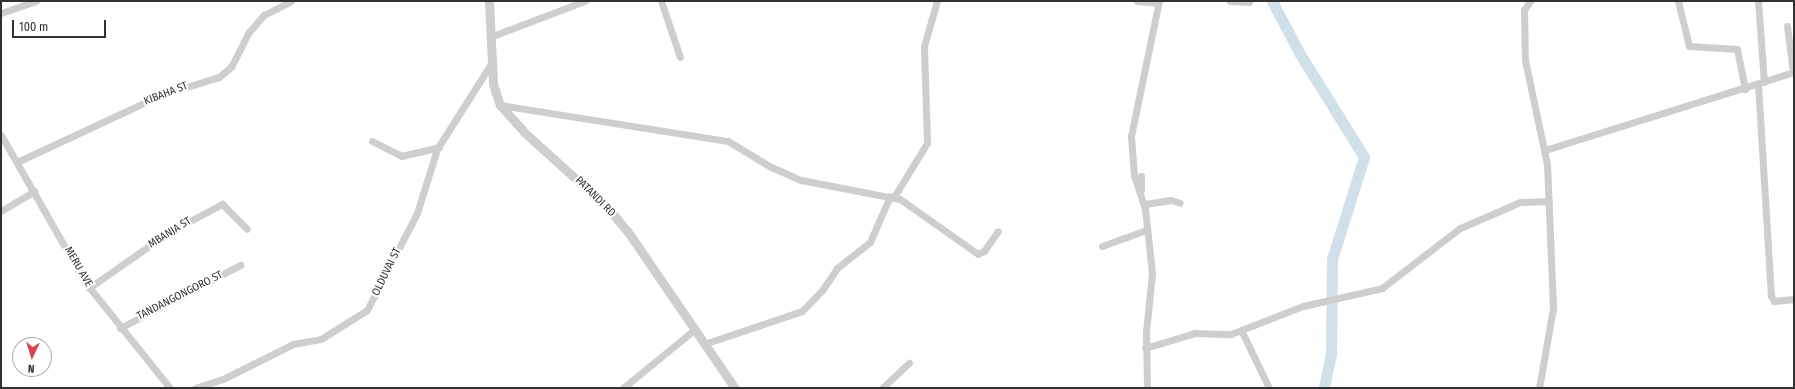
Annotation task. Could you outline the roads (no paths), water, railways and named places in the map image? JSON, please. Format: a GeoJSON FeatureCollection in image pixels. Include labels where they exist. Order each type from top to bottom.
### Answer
{"type":"FeatureCollection","features":[{"type":"Feature","properties":{"kind":"street"},"geometry":{"type":"LineString","coordinates":[[1,13],[36,1]]}},
{"type":"Feature","properties":{"kind":"street","name":"KIBAHA ST"},"geometry":{"type":"LineString","coordinates":[[17,162],[161,95],[219,77],[231,67],[249,32],[264,15],[291,1]]}},
{"type":"Feature","properties":{"kind":"street","name":"PATANDI RD"},"geometry":{"type":"LineString","coordinates":[[489,1],[491,64],[500,105],[524,132],[608,207],[735,388]]}},
{"type":"Feature","properties":{"kind":"street"},"geometry":{"type":"LineString","coordinates":[[490,37],[585,1]]}},
{"type":"Feature","properties":{"kind":"street"},"geometry":{"type":"LineString","coordinates":[[661,1],[680,57]]}},
{"type":"Feature","properties":{"kind":"street"},"geometry":{"type":"LineString","coordinates":[[704,344],[802,311],[823,289],[836,268],[870,242],[892,196],[927,143],[924,46],[937,1]]}},
{"type":"Feature","properties":{"kind":"street"},"geometry":{"type":"LineString","coordinates":[[1138,1],[1159,2],[1132,119],[1132,162],[1144,204],[1152,273],[1145,348],[1147,388]]}},
{"type":"Feature","properties":{"kind":"street"},"geometry":{"type":"LineString","coordinates":[[1230,1],[1249,2]]}},
{"type":"Feature","properties":{"kind":"street"},"geometry":{"type":"LineString","coordinates":[[1530,1],[1524,10],[1525,60],[1545,150],[1549,201],[1553,308],[1538,388]]}},
{"type":"Feature","properties":{"kind":"street"},"geometry":{"type":"LineString","coordinates":[[1678,1],[1689,46],[1737,48],[1745,89]]}},
{"type":"Feature","properties":{"kind":"street"},"geometry":{"type":"LineString","coordinates":[[1758,1],[1771,296],[1774,301],[1794,299]]}},
{"type":"Feature","properties":{"kind":"street"},"geometry":{"type":"LineString","coordinates":[[1545,150],[1745,89],[1794,72],[1787,26]]}},
{"type":"Feature","properties":{"kind":"street","name":"OLDUVAI ST"},"geometry":{"type":"LineString","coordinates":[[195,388],[223,379],[292,344],[322,339],[367,310],[417,213],[439,146],[491,64]]}},
{"type":"Feature","properties":{"kind":"street"},"geometry":{"type":"LineString","coordinates":[[500,105],[728,141],[769,166],[801,180],[892,196],[978,254],[984,251],[998,231]]}},
{"type":"Feature","properties":{"kind":"street","name":"MERU AVE"},"geometry":{"type":"LineString","coordinates":[[1,135],[89,288],[170,388]]}},
{"type":"Feature","properties":{"kind":"street"},"geometry":{"type":"LineString","coordinates":[[372,141],[401,156],[439,146]]}},
{"type":"Feature","properties":{"kind":"street"},"geometry":{"type":"LineString","coordinates":[[1140,190],[1141,176]]}},
{"type":"Feature","properties":{"kind":"street"},"geometry":{"type":"LineString","coordinates":[[1,211],[34,191]]}},
{"type":"Feature","properties":{"kind":"street"},"geometry":{"type":"LineString","coordinates":[[1144,204],[1171,200],[1180,203]]}},
{"type":"Feature","properties":{"kind":"street"},"geometry":{"type":"LineString","coordinates":[[1145,348],[1195,333],[1222,336],[1303,306],[1382,288],[1460,228],[1520,202],[1549,201]]}},
{"type":"Feature","properties":{"kind":"street","name":"MBANJA ST"},"geometry":{"type":"LineString","coordinates":[[89,288],[166,234],[222,204],[247,230]]}},
{"type":"Feature","properties":{"kind":"street"},"geometry":{"type":"LineString","coordinates":[[1102,246],[1146,230]]}},
{"type":"Feature","properties":{"kind":"street","name":"TANDANGONGORO ST"},"geometry":{"type":"LineString","coordinates":[[120,328],[240,265]]}},
{"type":"Feature","properties":{"kind":"street"},"geometry":{"type":"LineString","coordinates":[[623,388],[695,329]]}},
{"type":"Feature","properties":{"kind":"street"},"geometry":{"type":"LineString","coordinates":[[1241,330],[1269,388]]}},
{"type":"Feature","properties":{"kind":"street"},"geometry":{"type":"LineString","coordinates":[[882,388],[909,363]]}},
{"type":"Feature","properties":{"kind":"waterway"},"geometry":{"type":"LineString","coordinates":[[1272,1],[1300,54],[1364,157],[1332,259],[1331,354],[1324,388]]}}]}
